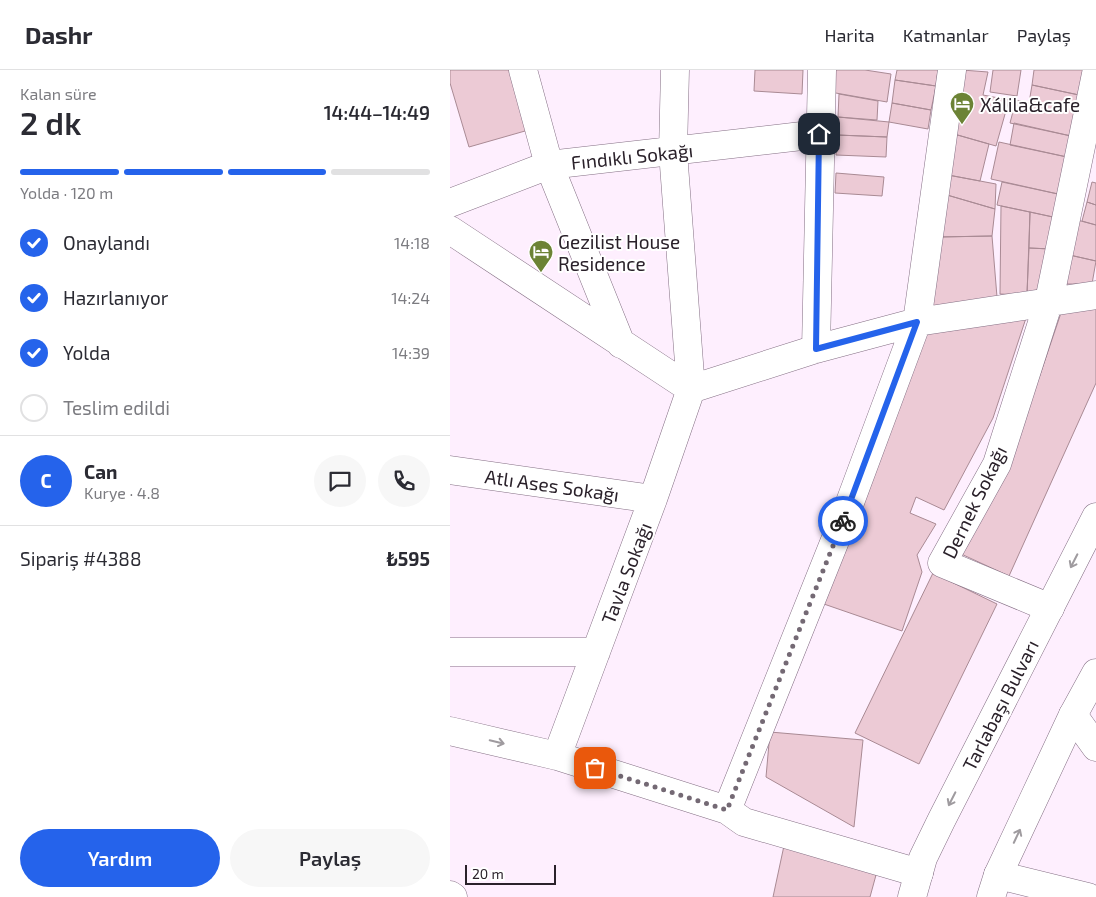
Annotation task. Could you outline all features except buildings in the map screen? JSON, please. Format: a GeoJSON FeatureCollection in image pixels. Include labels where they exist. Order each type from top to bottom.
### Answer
{"type":"FeatureCollection","features":[{"type":"Feature","properties":{"kind":"street"},"geometry":{"type":"LineString","coordinates":[[523,70],[549,166],[621,344]]}},
{"type":"Feature","properties":{"kind":"street"},"geometry":{"type":"LineString","coordinates":[[675,70],[673,152],[691,388]]}},
{"type":"Feature","properties":{"kind":"street"},"geometry":{"type":"LineString","coordinates":[[816,349],[819,134],[822,70]]}},
{"type":"Feature","properties":{"kind":"street"},"geometry":{"type":"LineString","coordinates":[[727,810],[846,513],[917,322],[952,70]]}},
{"type":"Feature","properties":{"kind":"street"},"geometry":{"type":"LineString","coordinates":[[1049,301],[1096,74]]}},
{"type":"Feature","properties":{"kind":"street","name":"Fındıklı Sokağı"},"geometry":{"type":"LineString","coordinates":[[450,202],[549,166],[819,134]]}},
{"type":"Feature","properties":{"kind":"street"},"geometry":{"type":"LineString","coordinates":[[450,230],[621,344],[691,388],[816,349],[917,322],[1096,295]]}},
{"type":"Feature","properties":{"kind":"street","name":"Dernek Sokağı"},"geometry":{"type":"LineString","coordinates":[[1049,301],[997,464],[942,563],[1050,608]]}},
{"type":"Feature","properties":{"kind":"street","name":"Tavla Sokağı"},"geometry":{"type":"LineString","coordinates":[[557,756],[654,500],[691,388]]}},
{"type":"Feature","properties":{"kind":"street","name":"Atlı Ases Sokağı"},"geometry":{"type":"LineString","coordinates":[[450,470],[654,500]]}},
{"type":"Feature","properties":{"kind":"street","name":"Tarlabaşı Bulvarı"},"geometry":{"type":"LineString","coordinates":[[915,885],[923,858],[941,821],[1096,517]]}},
{"type":"Feature","properties":{"kind":"street"},"geometry":{"type":"LineString","coordinates":[[450,652],[596,652]]}},
{"type":"Feature","properties":{"kind":"street"},"geometry":{"type":"LineString","coordinates":[[1088,897],[995,886],[1073,715],[1096,673]]}},
{"type":"Feature","properties":{"kind":"street"},"geometry":{"type":"LineString","coordinates":[[1073,715],[1096,747]]}},
{"type":"Feature","properties":{"kind":"street"},"geometry":{"type":"LineString","coordinates":[[450,731],[557,756],[727,810],[744,822],[915,885]]}},
{"type":"Feature","properties":{"kind":"street"},"geometry":{"type":"LineString","coordinates":[[450,895],[454,897]]}},
{"type":"Feature","properties":{"kind":"way so far"},"geometry":{"type":"LineString","coordinates":[[595,768],[727,810],[843,521]]}},
{"type":"Feature","properties":{"kind":"place","name":"Xálila&cafe"},"geometry":{"type":"Point","coordinates":[962,125]}},
{"type":"Feature","properties":{"kind":"place","name":"Gezilist House Residence"},"geometry":{"type":"Point","coordinates":[541,273]}},
{"type":"Feature","properties":{"kind":"route"},"geometry":{"type":"LineString","coordinates":[[819,134],[816,349],[917,322],[843,521]]}}]}
